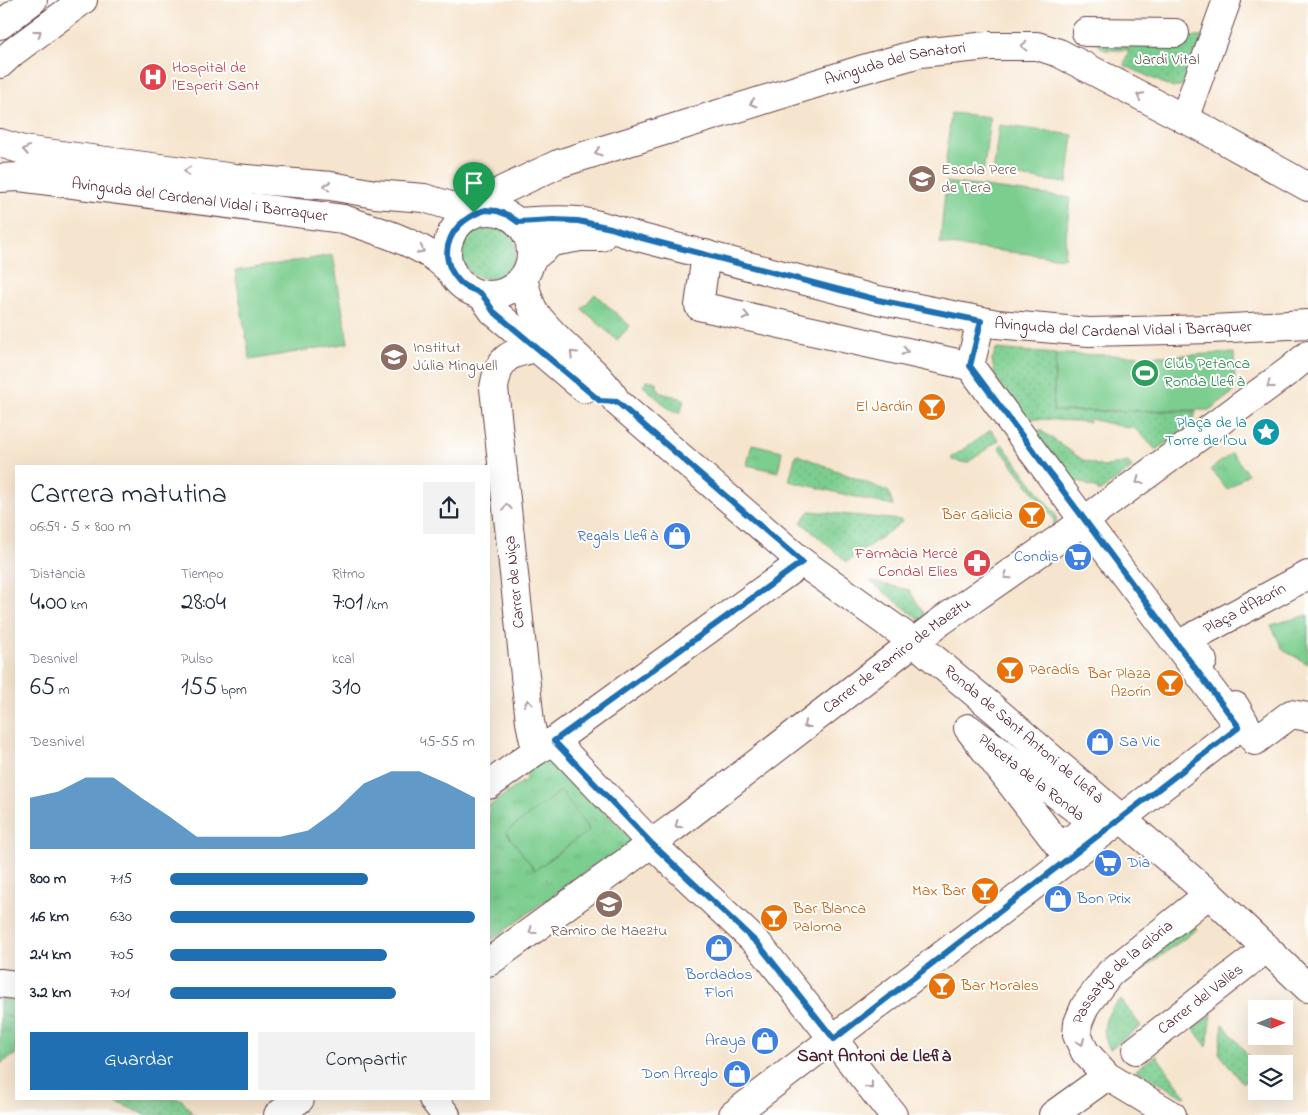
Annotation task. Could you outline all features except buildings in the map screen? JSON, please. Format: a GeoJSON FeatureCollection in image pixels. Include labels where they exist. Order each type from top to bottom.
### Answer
{"type":"FeatureCollection","features":[{"type":"Feature","properties":{"kind":"street"},"geometry":{"type":"LineString","coordinates":[[0,25],[33,0]]}},
{"type":"Feature","properties":{"kind":"street"},"geometry":{"type":"LineString","coordinates":[[0,64],[13,52],[83,0]]}},
{"type":"Feature","properties":{"kind":"street"},"geometry":{"type":"LineString","coordinates":[[1184,119],[1227,0]]}},
{"type":"Feature","properties":{"kind":"street"},"geometry":{"type":"LineString","coordinates":[[1086,32],[1175,32]]}},
{"type":"Feature","properties":{"kind":"street","name":"Avinguda del Sanatori"},"geometry":{"type":"LineString","coordinates":[[474,213],[503,190],[558,164],[920,53],[988,46],[1037,46],[1059,53],[1208,130],[1308,187]]}},
{"type":"Feature","properties":{"kind":"street","name":"Avinguda del Cardenal Vidal i Barraquer"},"geometry":{"type":"LineString","coordinates":[[0,143],[23,150],[235,178],[331,186],[375,194],[424,198],[474,213]]}},
{"type":"Feature","properties":{"kind":"street","name":"Avinguda del Cardenal Vidal i Barraquer"},"geometry":{"type":"LineString","coordinates":[[0,178],[20,177],[343,219],[384,231],[431,255],[452,272]]}},
{"type":"Feature","properties":{"kind":"street","name":"Avinguda del Cardenal Vidal i Barraquer"},"geometry":{"type":"LineString","coordinates":[[375,194],[378,212],[384,224],[396,237]]}},
{"type":"Feature","properties":{"kind":"street"},"geometry":{"type":"LineString","coordinates":[[527,268],[515,286],[506,291],[494,295],[481,294],[469,290],[459,282],[452,272],[447,255],[450,238],[460,223],[474,213],[486,210],[508,215],[518,222],[526,233],[530,245],[527,268],[535,312],[554,336],[609,389],[617,402]]}},
{"type":"Feature","properties":{"kind":"street","name":"Avinguda del Cardenal Vidal i Barraquer"},"geometry":{"type":"LineString","coordinates":[[518,222],[578,221],[611,228],[638,237],[878,300],[981,321],[1027,327],[1089,332],[1202,330],[1308,324]]}},
{"type":"Feature","properties":{"kind":"street","name":"Avinguda del Cardenal Vidal i Barraquer"},"geometry":{"type":"LineString","coordinates":[[527,268],[552,242],[581,237],[638,237]]}},
{"type":"Feature","properties":{"kind":"street"},"geometry":{"type":"LineString","coordinates":[[706,254],[699,306],[970,366],[1239,727],[733,1115]]}},
{"type":"Feature","properties":{"kind":"street"},"geometry":{"type":"LineString","coordinates":[[481,294],[493,311],[600,401],[617,402]]}},
{"type":"Feature","properties":{"kind":"street"},"geometry":{"type":"LineString","coordinates":[[970,366],[981,321]]}},
{"type":"Feature","properties":{"kind":"street","name":"Carrer de Niça"},"geometry":{"type":"LineString","coordinates":[[537,348],[516,353],[506,358],[496,373],[494,388],[530,722],[545,746]]}},
{"type":"Feature","properties":{"kind":"street","name":"Carrer de Ramiro de Maeztu"},"geometry":{"type":"LineString","coordinates":[[490,961],[652,844],[914,642],[1084,521],[1308,355]]}},
{"type":"Feature","properties":{"kind":"street","name":"Ronda de Sant Antoni de Llefià"},"geometry":{"type":"LineString","coordinates":[[617,402],[802,562],[914,642],[1122,818],[1209,894],[1308,988]]}},
{"type":"Feature","properties":{"kind":"street"},"geometry":{"type":"LineString","coordinates":[[490,784],[802,562]]}},
{"type":"Feature","properties":{"kind":"street","name":"Plaça d'Azorín"},"geometry":{"type":"LineString","coordinates":[[1308,575],[1187,640],[1237,708],[1255,741],[1291,714],[1308,717]]}},
{"type":"Feature","properties":{"kind":"street"},"geometry":{"type":"LineString","coordinates":[[1196,652],[1308,586]]}},
{"type":"Feature","properties":{"kind":"street"},"geometry":{"type":"LineString","coordinates":[[545,746],[759,945],[892,1115]]}},
{"type":"Feature","properties":{"kind":"street","name":"Passatge de la Glòria"},"geometry":{"type":"LineString","coordinates":[[1172,1115],[1118,1066],[1085,1052],[1077,1035],[1078,1023],[1084,1006],[1110,973],[1209,894]]}},
{"type":"Feature","properties":{"kind":"street","name":"Carrer del Vallès"},"geometry":{"type":"LineString","coordinates":[[1053,1115],[1267,948]]}},
{"type":"Feature","properties":{"kind":"street"},"geometry":{"type":"LineString","coordinates":[[0,983],[15,985]]}},
{"type":"Feature","properties":{"kind":"street"},"geometry":{"type":"LineString","coordinates":[[278,1115],[299,1100]]}},
{"type":"Feature","properties":{"kind":"street"},"geometry":{"type":"LineString","coordinates":[[434,1100],[446,1115]]}},
{"type":"Feature","properties":{"kind":"green space","name":"Jardi Vital"},"geometry":{"type":"Polygon","coordinates":[[[1107,36],[1203,37],[1186,84],[1173,88],[1124,65],[1129,50],[1105,50],[1092,40],[1107,36]]]}},
{"type":"Feature","properties":{"kind":"green space"},"geometry":{"type":"Polygon","coordinates":[[[951,113],[990,117],[983,175],[945,171],[951,113]]]}},
{"type":"Feature","properties":{"kind":"green space"},"geometry":{"type":"Polygon","coordinates":[[[999,125],[1073,135],[1067,183],[993,174],[999,125]]]}},
{"type":"Feature","properties":{"kind":"green space"},"geometry":{"type":"Polygon","coordinates":[[[946,182],[1070,198],[1064,258],[940,244],[946,182]]]}},
{"type":"Feature","properties":{"kind":"green space"},"geometry":{"type":"Polygon","coordinates":[[[483,223],[493,223],[508,231],[514,240],[516,251],[514,262],[508,271],[493,279],[483,279],[472,274],[465,267],[460,256],[460,246],[465,235],[472,228],[483,223]]]}},
{"type":"Feature","properties":{"kind":"green space"},"geometry":{"type":"Polygon","coordinates":[[[333,255],[348,343],[250,360],[235,271],[333,255]]]}},
{"type":"Feature","properties":{"kind":"green space"},"geometry":{"type":"Polygon","coordinates":[[[595,294],[630,326],[617,340],[582,309],[595,294]]]}},
{"type":"Feature","properties":{"kind":"green space"},"geometry":{"type":"Polygon","coordinates":[[[996,349],[1056,354],[1053,411],[1196,411],[1186,429],[1156,450],[1132,426],[1128,428],[1090,419],[1089,422],[1024,418],[995,377],[992,360],[996,349]]]}},
{"type":"Feature","properties":{"kind":"green space","name":"Club Petanca Ronda Llefià"},"geometry":{"type":"Polygon","coordinates":[[[1234,353],[1235,391],[1209,410],[1053,411],[1056,354],[1163,356],[1234,353]]]}},
{"type":"Feature","properties":{"kind":"green space"},"geometry":{"type":"Polygon","coordinates":[[[647,380],[657,382],[657,387],[661,393],[684,399],[681,412],[673,412],[643,386],[647,380]]]}},
{"type":"Feature","properties":{"kind":"green space"},"geometry":{"type":"Polygon","coordinates":[[[991,430],[999,440],[967,463],[952,460],[952,457],[991,430]]]}},
{"type":"Feature","properties":{"kind":"green space"},"geometry":{"type":"Polygon","coordinates":[[[1040,430],[1083,460],[1103,467],[1128,462],[1132,468],[1099,492],[1097,489],[1079,481],[1075,483],[1036,433],[1040,430]]]}},
{"type":"Feature","properties":{"kind":"green space"},"geometry":{"type":"Polygon","coordinates":[[[752,444],[782,451],[778,472],[747,465],[752,444]]]}},
{"type":"Feature","properties":{"kind":"green space"},"geometry":{"type":"Polygon","coordinates":[[[1002,444],[1056,515],[1057,521],[1054,526],[1054,519],[999,447],[1002,444]]]}},
{"type":"Feature","properties":{"kind":"green space"},"geometry":{"type":"Polygon","coordinates":[[[1232,453],[1248,474],[1227,490],[1211,469],[1232,453]]]}},
{"type":"Feature","properties":{"kind":"green space"},"geometry":{"type":"Polygon","coordinates":[[[796,454],[889,492],[893,506],[789,481],[796,454]]]}},
{"type":"Feature","properties":{"kind":"green space"},"geometry":{"type":"Polygon","coordinates":[[[810,511],[901,520],[902,522],[847,562],[801,522],[810,511]]]}},
{"type":"Feature","properties":{"kind":"green space"},"geometry":{"type":"Polygon","coordinates":[[[870,581],[909,590],[924,613],[924,620],[920,620],[870,581]]]}},
{"type":"Feature","properties":{"kind":"green space"},"geometry":{"type":"Polygon","coordinates":[[[1308,615],[1308,664],[1283,650],[1271,625],[1308,615]]]}},
{"type":"Feature","properties":{"kind":"green space"},"geometry":{"type":"Polygon","coordinates":[[[547,758],[553,760],[631,838],[630,843],[597,870],[593,866],[490,941],[490,805],[528,778],[524,773],[547,758]]]}},
{"type":"Feature","properties":{"kind":"green space"},"geometry":{"type":"Polygon","coordinates":[[[561,791],[589,830],[535,870],[506,832],[561,791]]]}},
{"type":"Feature","properties":{"kind":"green space"},"geometry":{"type":"Polygon","coordinates":[[[1190,922],[1197,929],[1125,983],[1124,981],[1190,922]]]}},
{"type":"Feature","properties":{"kind":"green space"},"geometry":{"type":"Polygon","coordinates":[[[0,998],[15,1002],[15,1019],[0,1014],[0,998]]]}},
{"type":"Feature","properties":{"kind":"green space"},"geometry":{"type":"Polygon","coordinates":[[[1121,1000],[1141,1026],[1110,1049],[1105,1036],[1105,1022],[1115,1004],[1121,1000]]]}},
{"type":"Feature","properties":{"kind":"green space"},"geometry":{"type":"Polygon","coordinates":[[[0,1014],[15,1019],[15,1055],[0,1064],[0,1014]]]}},
{"type":"Feature","properties":{"kind":"green space"},"geometry":{"type":"Polygon","coordinates":[[[1212,1014],[1207,1047],[1193,1028],[1212,1014]]]}},
{"type":"Feature","properties":{"kind":"green space"},"geometry":{"type":"Polygon","coordinates":[[[1223,1024],[1248,1055],[1248,1081],[1242,1082],[1219,1053],[1223,1024]]]}},
{"type":"Feature","properties":{"kind":"green space"},"geometry":{"type":"Polygon","coordinates":[[[1156,1055],[1186,1096],[1184,1097],[1136,1070],[1156,1055]]]}},
{"type":"Feature","properties":{"kind":"green space"},"geometry":{"type":"Polygon","coordinates":[[[117,1100],[182,1100],[194,1115],[145,1115],[117,1102],[117,1100]]]}},
{"type":"Feature","properties":{"kind":"place","name":"Hospital de l'Esperit Sant"},"geometry":{"type":"Point","coordinates":[153,77]}},
{"type":"Feature","properties":{"kind":"place","name":"Escola Pere de Tera"},"geometry":{"type":"Point","coordinates":[922,179]}},
{"type":"Feature","properties":{"kind":"place","name":"Institut Júlia Minguell"},"geometry":{"type":"Point","coordinates":[394,357]}},
{"type":"Feature","properties":{"kind":"place","name":"Club Petanca Ronda Llefià"},"geometry":{"type":"Point","coordinates":[1145,373]}},
{"type":"Feature","properties":{"kind":"place","name":"El Jardín"},"geometry":{"type":"Point","coordinates":[932,407]}},
{"type":"Feature","properties":{"kind":"place","name":"Plaça de la Torre de l'Ou"},"geometry":{"type":"Point","coordinates":[1266,432]}},
{"type":"Feature","properties":{"kind":"place","name":"Bar Galicia"},"geometry":{"type":"Point","coordinates":[1032,515]}},
{"type":"Feature","properties":{"kind":"place","name":"Regals Llefià"},"geometry":{"type":"Point","coordinates":[677,536]}},
{"type":"Feature","properties":{"kind":"place","name":"Condis"},"geometry":{"type":"Point","coordinates":[1078,557]}},
{"type":"Feature","properties":{"kind":"place","name":"Farmàcia Mercè Condal Elies"},"geometry":{"type":"Point","coordinates":[977,563]}},
{"type":"Feature","properties":{"kind":"place","name":"Paradís"},"geometry":{"type":"Point","coordinates":[1010,670]}},
{"type":"Feature","properties":{"kind":"place","name":"Bar Plaza Azorín"},"geometry":{"type":"Point","coordinates":[1170,683]}},
{"type":"Feature","properties":{"kind":"place","name":"Sa Vic"},"geometry":{"type":"Point","coordinates":[1100,742]}},
{"type":"Feature","properties":{"kind":"place","name":"Dia"},"geometry":{"type":"Point","coordinates":[1108,863]}},
{"type":"Feature","properties":{"kind":"place","name":"Max Bar"},"geometry":{"type":"Point","coordinates":[985,891]}},
{"type":"Feature","properties":{"kind":"place","name":"Bon Prix"},"geometry":{"type":"Point","coordinates":[1058,899]}},
{"type":"Feature","properties":{"kind":"place","name":"Ramiro de Maeztu"},"geometry":{"type":"Point","coordinates":[609,904]}},
{"type":"Feature","properties":{"kind":"place","name":"Bar Blanca Paloma"},"geometry":{"type":"Point","coordinates":[774,918]}},
{"type":"Feature","properties":{"kind":"place","name":"Bordados Flori"},"geometry":{"type":"Point","coordinates":[719,948]}},
{"type":"Feature","properties":{"kind":"place","name":"Bar Morales"},"geometry":{"type":"Point","coordinates":[942,986]}},
{"type":"Feature","properties":{"kind":"place","name":"Araya"},"geometry":{"type":"Point","coordinates":[765,1041]}},
{"type":"Feature","properties":{"kind":"place","name":"Don Arreglo"},"geometry":{"type":"Point","coordinates":[737,1074]}},
{"type":"Feature","properties":{"kind":"district","name":"Sant Antoni de Llefià"},"geometry":{"type":"Point","coordinates":[874,1057]}},
{"type":"Feature","properties":{"kind":"route"},"geometry":{"type":"LineString","coordinates":[[486,210],[497,211],[508,215],[518,222],[578,221],[611,228],[638,237],[878,300],[981,321],[970,366],[1239,727],[834,1039],[759,945],[652,844],[554,741],[802,562],[617,402],[600,401],[493,311],[481,294],[469,290],[459,282],[452,272],[447,255],[450,238],[460,223],[474,213],[486,210]]}}]}
